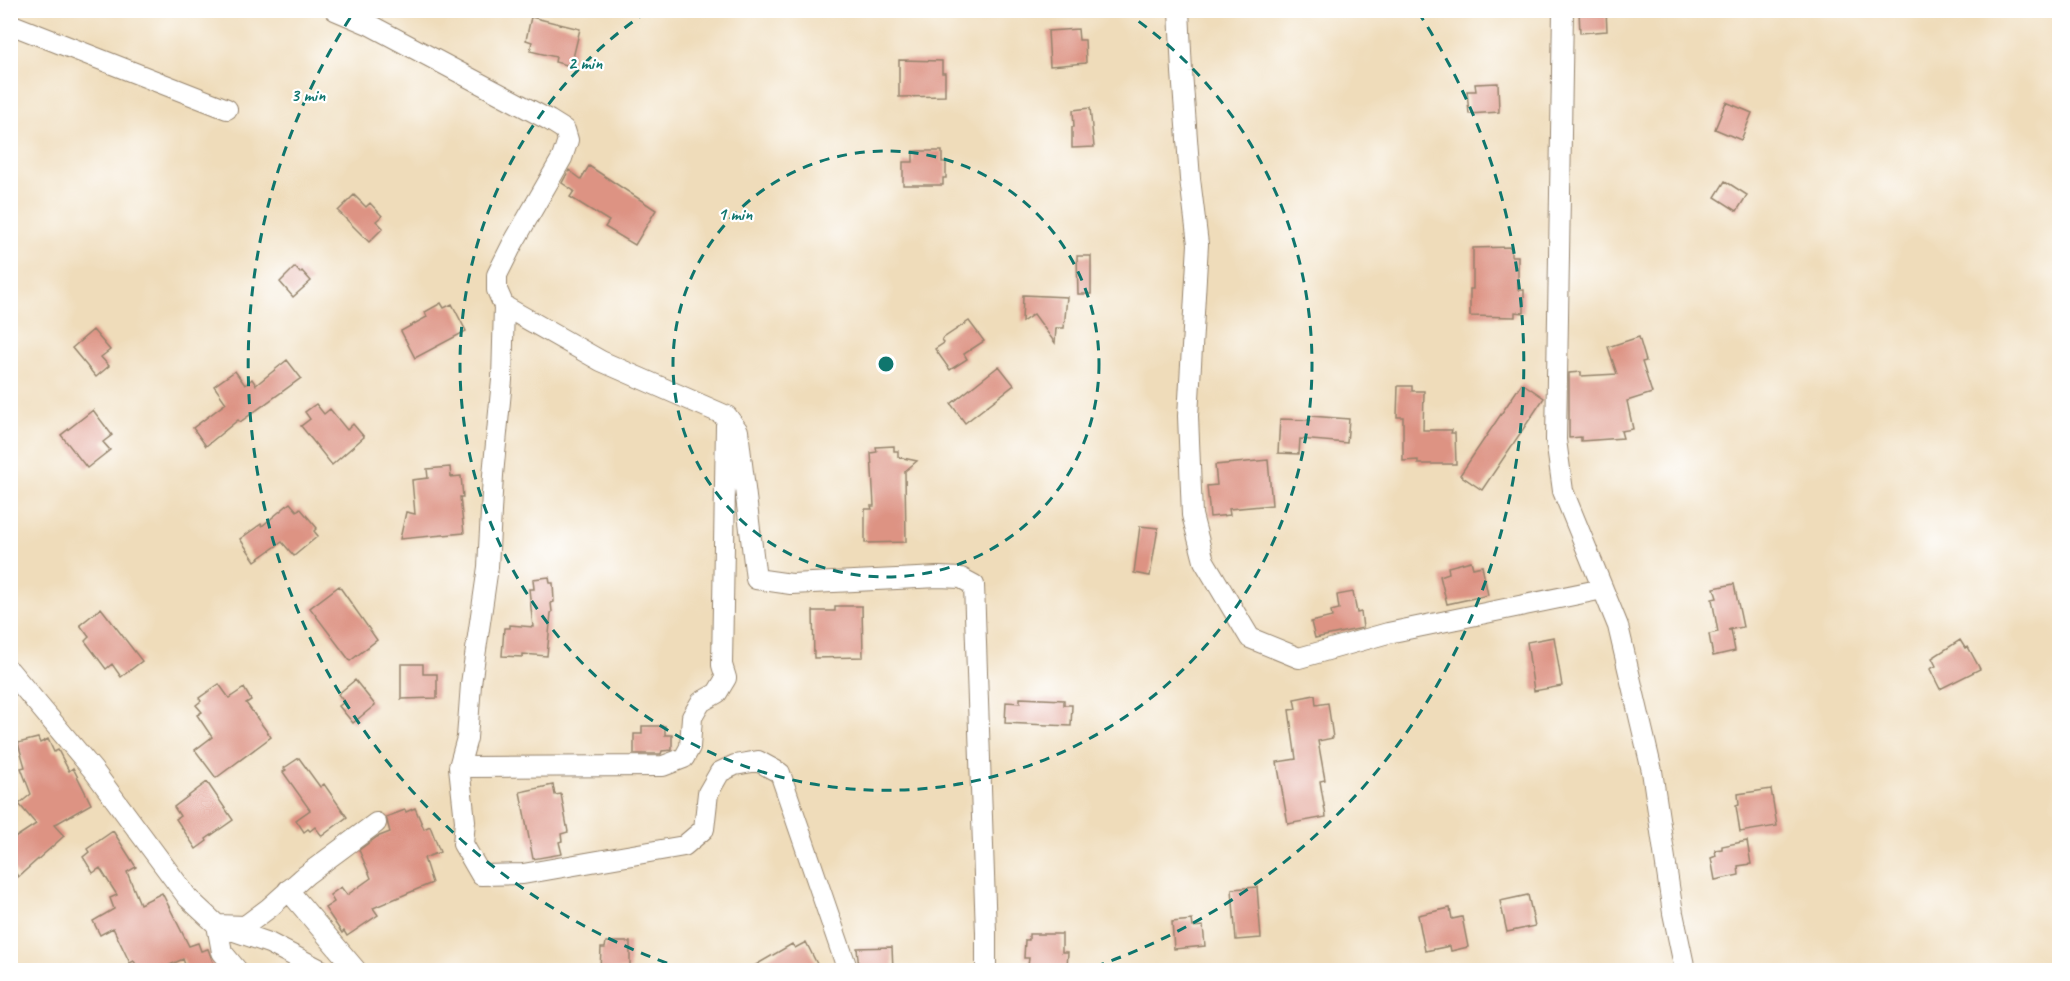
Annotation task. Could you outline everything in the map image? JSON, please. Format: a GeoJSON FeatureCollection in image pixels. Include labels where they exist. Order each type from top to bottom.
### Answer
{"type":"FeatureCollection","features":[{"type":"Feature","properties":{"kind":"street"},"geometry":{"type":"LineString","coordinates":[[335,10],[368,24],[549,120],[565,130],[568,140],[562,158],[497,275],[497,290],[504,306],[502,380],[493,475],[488,567],[471,684],[467,738],[459,767],[465,821],[463,844],[481,875],[523,874],[684,846],[704,829],[708,793],[720,772],[735,765],[759,761],[780,772],[847,968]]}},
{"type":"Feature","properties":{"kind":"street"},"geometry":{"type":"LineString","coordinates":[[1179,10],[1190,179],[1198,244],[1188,416],[1192,515],[1204,561],[1250,638],[1299,658],[1388,633],[1603,589]]}},
{"type":"Feature","properties":{"kind":"street"},"geometry":{"type":"LineString","coordinates":[[1563,10],[1556,440],[1563,491],[1618,626],[1652,771],[1673,913],[1685,970]]}},
{"type":"Feature","properties":{"kind":"street"},"geometry":{"type":"LineString","coordinates":[[10,24],[227,109]]}},
{"type":"Feature","properties":{"kind":"street"},"geometry":{"type":"LineString","coordinates":[[504,306],[601,361],[727,416],[738,431],[756,579],[791,584],[939,577],[961,578],[974,585],[986,970]]}},
{"type":"Feature","properties":{"kind":"street"},"geometry":{"type":"LineString","coordinates":[[459,767],[663,766],[684,758],[690,747],[692,717],[701,702],[717,693],[726,678],[722,665],[727,416]]}},
{"type":"Feature","properties":{"kind":"street"},"geometry":{"type":"LineString","coordinates":[[10,671],[93,770],[188,898],[217,925],[269,943],[321,970]]}},
{"type":"Feature","properties":{"kind":"street"},"geometry":{"type":"LineString","coordinates":[[217,925],[244,926],[306,874],[376,823]]}},
{"type":"Feature","properties":{"kind":"street"},"geometry":{"type":"LineString","coordinates":[[288,890],[356,970]]}},
{"type":"Feature","properties":{"kind":"street"},"geometry":{"type":"LineString","coordinates":[[217,925],[222,952],[237,970]]}},
{"type":"Feature","properties":{"kind":"building"},"geometry":{"type":"Polygon","coordinates":[[[1579,10],[1606,10],[1607,31],[1580,33],[1579,10]]]}},
{"type":"Feature","properties":{"kind":"building"},"geometry":{"type":"Polygon","coordinates":[[[531,17],[580,29],[571,66],[555,62],[556,57],[530,51],[532,42],[526,40],[531,17]]]}},
{"type":"Feature","properties":{"kind":"building"},"geometry":{"type":"Polygon","coordinates":[[[1078,29],[1079,40],[1085,40],[1086,63],[1050,66],[1048,31],[1078,29]]]}},
{"type":"Feature","properties":{"kind":"building"},"geometry":{"type":"Polygon","coordinates":[[[899,60],[942,61],[942,73],[945,73],[945,96],[899,97],[899,60]]]}},
{"type":"Feature","properties":{"kind":"building"},"geometry":{"type":"Polygon","coordinates":[[[1498,83],[1499,112],[1469,114],[1467,91],[1476,91],[1475,84],[1498,83]]]}},
{"type":"Feature","properties":{"kind":"building"},"geometry":{"type":"Polygon","coordinates":[[[1726,102],[1752,113],[1741,140],[1715,129],[1726,102]]]}},
{"type":"Feature","properties":{"kind":"building"},"geometry":{"type":"Polygon","coordinates":[[[1090,108],[1094,147],[1072,148],[1073,110],[1090,108]]]}},
{"type":"Feature","properties":{"kind":"building"},"geometry":{"type":"Polygon","coordinates":[[[913,151],[942,151],[942,162],[946,162],[946,178],[943,178],[943,185],[903,185],[903,162],[913,162],[913,151]]]}},
{"type":"Feature","properties":{"kind":"building"},"geometry":{"type":"Polygon","coordinates":[[[589,166],[656,210],[635,245],[605,227],[609,221],[570,197],[574,191],[562,183],[569,170],[581,179],[589,166]]]}},
{"type":"Feature","properties":{"kind":"building"},"geometry":{"type":"Polygon","coordinates":[[[1725,181],[1747,195],[1737,211],[1715,197],[1725,181]]]}},
{"type":"Feature","properties":{"kind":"building"},"geometry":{"type":"Polygon","coordinates":[[[354,195],[366,207],[370,203],[382,216],[376,221],[383,228],[369,242],[338,211],[354,195]]]}},
{"type":"Feature","properties":{"kind":"building"},"geometry":{"type":"Polygon","coordinates":[[[1511,247],[1511,256],[1518,256],[1518,290],[1524,290],[1524,313],[1515,312],[1515,317],[1470,316],[1470,289],[1473,289],[1473,248],[1511,247]]]}},
{"type":"Feature","properties":{"kind":"building"},"geometry":{"type":"Polygon","coordinates":[[[1077,256],[1091,256],[1091,294],[1078,294],[1077,256]]]}},
{"type":"Feature","properties":{"kind":"building"},"geometry":{"type":"Polygon","coordinates":[[[295,267],[311,281],[293,297],[280,282],[295,267]]]}},
{"type":"Feature","properties":{"kind":"building"},"geometry":{"type":"Polygon","coordinates":[[[1023,295],[1067,297],[1064,328],[1056,328],[1055,343],[1034,314],[1022,322],[1023,295]]]}},
{"type":"Feature","properties":{"kind":"building"},"geometry":{"type":"Polygon","coordinates":[[[441,303],[444,308],[452,304],[466,331],[415,358],[401,331],[427,317],[425,312],[441,303]]]}},
{"type":"Feature","properties":{"kind":"building"},"geometry":{"type":"Polygon","coordinates":[[[969,321],[984,341],[964,354],[967,359],[950,370],[935,349],[944,343],[942,339],[969,321]]]}},
{"type":"Feature","properties":{"kind":"building"},"geometry":{"type":"Polygon","coordinates":[[[93,330],[110,350],[101,357],[109,366],[96,377],[72,348],[93,330]]]}},
{"type":"Feature","properties":{"kind":"building"},"geometry":{"type":"Polygon","coordinates":[[[1639,337],[1646,361],[1642,362],[1652,393],[1627,401],[1633,429],[1621,431],[1623,438],[1581,441],[1581,437],[1569,438],[1569,373],[1581,372],[1581,376],[1617,374],[1608,347],[1639,337]]]}},
{"type":"Feature","properties":{"kind":"building"},"geometry":{"type":"Polygon","coordinates":[[[287,360],[301,378],[240,422],[238,420],[206,446],[193,428],[226,403],[214,386],[235,371],[245,385],[252,379],[256,385],[287,360]]]}},
{"type":"Feature","properties":{"kind":"building"},"geometry":{"type":"Polygon","coordinates":[[[999,366],[1014,385],[965,423],[951,404],[999,366]]]}},
{"type":"Feature","properties":{"kind":"building"},"geometry":{"type":"Polygon","coordinates":[[[1522,383],[1544,398],[1482,490],[1460,475],[1522,383]]]}},
{"type":"Feature","properties":{"kind":"building"},"geometry":{"type":"Polygon","coordinates":[[[1398,386],[1412,386],[1412,391],[1424,391],[1423,430],[1452,430],[1451,433],[1455,433],[1456,464],[1418,464],[1418,460],[1403,461],[1403,417],[1397,417],[1398,386]]]}},
{"type":"Feature","properties":{"kind":"building"},"geometry":{"type":"Polygon","coordinates":[[[316,404],[324,414],[330,409],[347,430],[353,424],[364,437],[332,465],[301,426],[310,419],[305,412],[316,404]]]}},
{"type":"Feature","properties":{"kind":"building"},"geometry":{"type":"Polygon","coordinates":[[[93,410],[112,435],[103,442],[110,450],[87,468],[61,435],[93,410]]]}},
{"type":"Feature","properties":{"kind":"building"},"geometry":{"type":"Polygon","coordinates":[[[1310,416],[1349,419],[1347,443],[1300,439],[1299,454],[1278,453],[1280,419],[1310,420],[1310,416]]]}},
{"type":"Feature","properties":{"kind":"building"},"geometry":{"type":"Polygon","coordinates":[[[894,446],[894,451],[898,451],[898,457],[917,461],[905,471],[906,542],[865,543],[865,509],[872,509],[871,506],[874,506],[871,453],[877,452],[876,447],[894,446]]]}},
{"type":"Feature","properties":{"kind":"building"},"geometry":{"type":"Polygon","coordinates":[[[1268,460],[1272,505],[1229,509],[1230,515],[1210,517],[1207,486],[1217,485],[1215,465],[1268,460]]]}},
{"type":"Feature","properties":{"kind":"building"},"geometry":{"type":"Polygon","coordinates":[[[450,467],[451,477],[461,476],[463,497],[460,497],[464,533],[400,539],[406,512],[415,514],[412,480],[428,478],[427,469],[450,467]]]}},
{"type":"Feature","properties":{"kind":"building"},"geometry":{"type":"Polygon","coordinates":[[[290,503],[297,511],[300,508],[317,528],[314,531],[318,536],[294,556],[282,542],[255,561],[240,539],[261,524],[262,526],[290,503]]]}},
{"type":"Feature","properties":{"kind":"building"},"geometry":{"type":"Polygon","coordinates":[[[1140,526],[1158,528],[1150,576],[1134,573],[1140,526]]]}},
{"type":"Feature","properties":{"kind":"building"},"geometry":{"type":"Polygon","coordinates":[[[1471,561],[1473,568],[1482,566],[1488,595],[1447,604],[1440,576],[1449,573],[1448,567],[1471,561]]]}},
{"type":"Feature","properties":{"kind":"building"},"geometry":{"type":"Polygon","coordinates":[[[549,577],[550,583],[553,583],[554,602],[551,603],[547,656],[523,654],[523,657],[502,656],[504,628],[510,628],[510,625],[533,627],[529,589],[534,589],[533,579],[549,577]]]}},
{"type":"Feature","properties":{"kind":"building"},"geometry":{"type":"Polygon","coordinates":[[[1734,584],[1743,627],[1731,629],[1735,651],[1713,656],[1709,634],[1718,632],[1712,599],[1717,598],[1714,588],[1734,584]]]}},
{"type":"Feature","properties":{"kind":"building"},"geometry":{"type":"Polygon","coordinates":[[[339,586],[377,640],[350,661],[310,608],[339,586]]]}},
{"type":"Feature","properties":{"kind":"building"},"geometry":{"type":"Polygon","coordinates":[[[1353,592],[1357,613],[1361,612],[1363,628],[1315,638],[1311,622],[1332,617],[1331,611],[1339,609],[1337,595],[1353,592]]]}},
{"type":"Feature","properties":{"kind":"building"},"geometry":{"type":"Polygon","coordinates":[[[835,606],[862,606],[863,657],[814,658],[813,611],[835,611],[835,606]]]}},
{"type":"Feature","properties":{"kind":"building"},"geometry":{"type":"Polygon","coordinates":[[[101,608],[142,661],[121,677],[112,664],[106,669],[85,641],[89,637],[80,625],[101,608]]]}},
{"type":"Feature","properties":{"kind":"building"},"geometry":{"type":"Polygon","coordinates":[[[1554,637],[1562,686],[1534,691],[1527,642],[1554,637]]]}},
{"type":"Feature","properties":{"kind":"building"},"geometry":{"type":"Polygon","coordinates":[[[1960,640],[1965,648],[1968,647],[1980,669],[1940,689],[1930,669],[1936,666],[1932,658],[1960,640]]]}},
{"type":"Feature","properties":{"kind":"building"},"geometry":{"type":"Polygon","coordinates":[[[401,664],[423,664],[423,674],[437,674],[437,698],[401,699],[401,664]]]}},
{"type":"Feature","properties":{"kind":"building"},"geometry":{"type":"Polygon","coordinates":[[[355,680],[375,705],[353,723],[339,706],[344,702],[338,694],[355,680]]]}},
{"type":"Feature","properties":{"kind":"building"},"geometry":{"type":"Polygon","coordinates":[[[219,684],[229,698],[244,688],[251,700],[246,703],[271,737],[216,778],[195,750],[212,737],[197,715],[202,712],[196,705],[201,701],[199,698],[219,684]]]}},
{"type":"Feature","properties":{"kind":"building"},"geometry":{"type":"Polygon","coordinates":[[[1315,695],[1316,705],[1328,703],[1333,738],[1318,741],[1325,780],[1320,781],[1326,817],[1288,824],[1277,762],[1296,759],[1289,710],[1296,709],[1294,699],[1315,695]]]}},
{"type":"Feature","properties":{"kind":"building"},"geometry":{"type":"Polygon","coordinates":[[[1020,698],[1064,700],[1064,705],[1072,705],[1071,726],[1005,723],[1006,702],[1020,703],[1020,698]]]}},
{"type":"Feature","properties":{"kind":"building"},"geometry":{"type":"Polygon","coordinates":[[[642,726],[665,726],[665,735],[672,735],[672,750],[662,751],[661,754],[634,754],[634,734],[642,734],[642,726]]]}},
{"type":"Feature","properties":{"kind":"building"},"geometry":{"type":"Polygon","coordinates":[[[38,738],[40,743],[48,739],[54,752],[58,750],[69,771],[73,768],[91,804],[54,825],[64,836],[18,877],[10,864],[10,841],[36,824],[19,804],[31,794],[21,768],[25,767],[18,743],[38,738]]]}},
{"type":"Feature","properties":{"kind":"building"},"geometry":{"type":"Polygon","coordinates":[[[299,758],[320,787],[324,784],[347,817],[322,836],[315,827],[304,832],[296,820],[310,810],[283,772],[286,770],[284,768],[299,758]]]}},
{"type":"Feature","properties":{"kind":"building"},"geometry":{"type":"Polygon","coordinates":[[[207,782],[233,820],[196,849],[176,819],[180,816],[174,807],[207,782]]]}},
{"type":"Feature","properties":{"kind":"building"},"geometry":{"type":"Polygon","coordinates":[[[553,785],[555,795],[561,794],[568,832],[561,834],[562,841],[559,842],[562,854],[533,859],[520,792],[553,785]]]}},
{"type":"Feature","properties":{"kind":"building"},"geometry":{"type":"Polygon","coordinates":[[[1771,789],[1777,826],[1740,832],[1736,806],[1739,805],[1738,794],[1771,789]]]}},
{"type":"Feature","properties":{"kind":"building"},"geometry":{"type":"Polygon","coordinates":[[[415,808],[424,829],[430,826],[440,852],[424,858],[432,883],[373,908],[378,915],[347,936],[344,931],[342,933],[325,908],[334,902],[330,895],[341,887],[347,895],[371,878],[359,850],[377,837],[390,832],[386,817],[415,808]]]}},
{"type":"Feature","properties":{"kind":"building"},"geometry":{"type":"Polygon","coordinates":[[[113,831],[136,867],[127,872],[140,904],[162,893],[189,946],[198,943],[201,951],[208,949],[216,970],[187,970],[183,959],[159,970],[139,970],[134,961],[130,963],[113,928],[100,935],[93,921],[114,909],[110,898],[117,895],[100,868],[93,873],[83,857],[89,852],[87,849],[113,831]]]}},
{"type":"Feature","properties":{"kind":"building"},"geometry":{"type":"Polygon","coordinates":[[[1747,841],[1751,864],[1738,866],[1739,875],[1715,880],[1711,858],[1716,856],[1715,850],[1722,849],[1722,846],[1747,841]]]}},
{"type":"Feature","properties":{"kind":"building"},"geometry":{"type":"Polygon","coordinates":[[[1257,887],[1261,938],[1236,940],[1232,889],[1257,887]]]}},
{"type":"Feature","properties":{"kind":"building"},"geometry":{"type":"Polygon","coordinates":[[[1528,895],[1535,926],[1507,932],[1500,901],[1528,895]]]}},
{"type":"Feature","properties":{"kind":"building"},"geometry":{"type":"Polygon","coordinates":[[[1450,908],[1452,919],[1462,917],[1468,947],[1451,951],[1450,946],[1425,951],[1418,915],[1450,908]]]}},
{"type":"Feature","properties":{"kind":"building"},"geometry":{"type":"Polygon","coordinates":[[[1192,920],[1193,927],[1203,926],[1205,946],[1174,949],[1172,922],[1192,920]]]}},
{"type":"Feature","properties":{"kind":"building"},"geometry":{"type":"Polygon","coordinates":[[[1029,934],[1062,934],[1062,952],[1068,952],[1067,967],[1028,966],[1029,958],[1024,958],[1025,940],[1029,940],[1029,934]]]}},
{"type":"Feature","properties":{"kind":"building"},"geometry":{"type":"Polygon","coordinates":[[[606,942],[630,942],[630,970],[600,970],[601,948],[605,948],[606,942]]]}},
{"type":"Feature","properties":{"kind":"building"},"geometry":{"type":"Polygon","coordinates":[[[806,942],[820,970],[747,970],[792,944],[795,948],[806,942]]]}},
{"type":"Feature","properties":{"kind":"building"},"geometry":{"type":"Polygon","coordinates":[[[892,947],[893,970],[859,970],[857,948],[892,947]]]}}]}
